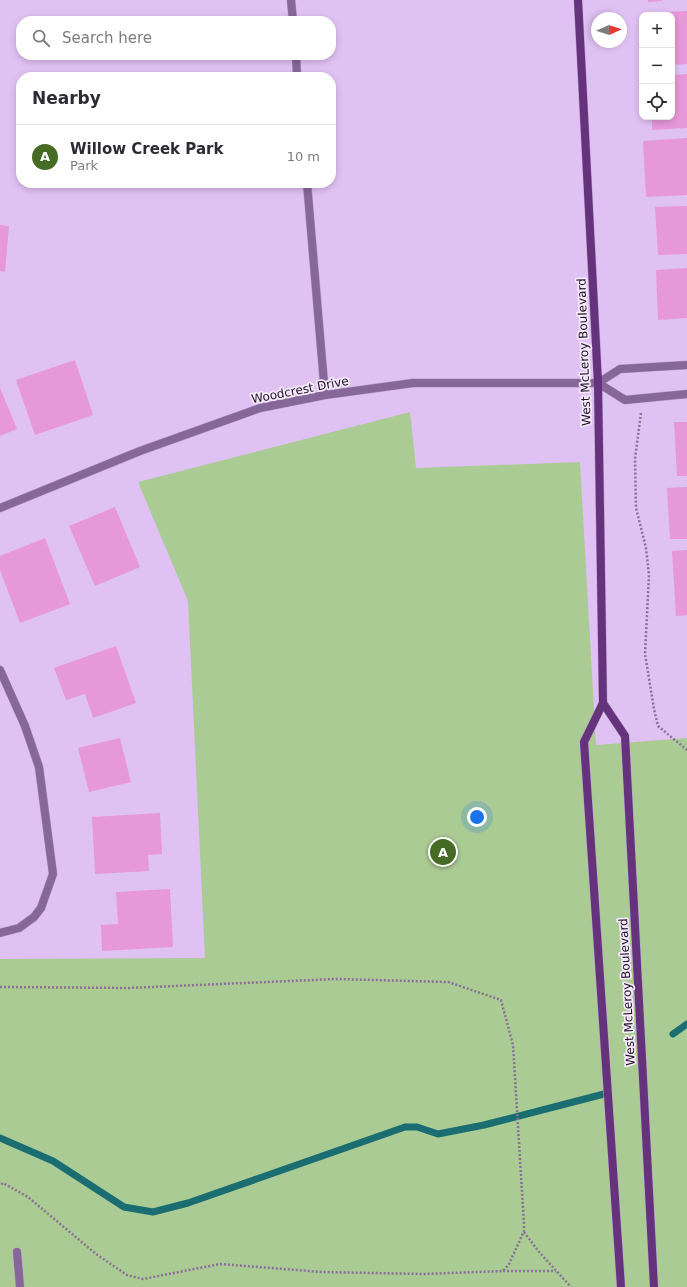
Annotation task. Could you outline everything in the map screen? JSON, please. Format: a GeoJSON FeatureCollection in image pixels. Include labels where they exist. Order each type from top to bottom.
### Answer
{"type":"FeatureCollection","features":[{"type":"Feature","properties":{"kind":"main road","name":"West McLeroy Boulevard"},"geometry":{"type":"LineString","coordinates":[[578,0],[598,383],[603,703],[584,742],[621,1287]]}},
{"type":"Feature","properties":{"kind":"main road","name":"West McLeroy Boulevard"},"geometry":{"type":"LineString","coordinates":[[603,703],[625,736],[654,1287]]}},
{"type":"Feature","properties":{"kind":"street"},"geometry":{"type":"LineString","coordinates":[[291,0],[293,16]]}},
{"type":"Feature","properties":{"kind":"street"},"geometry":{"type":"LineString","coordinates":[[296,60],[298,72]]}},
{"type":"Feature","properties":{"kind":"street"},"geometry":{"type":"LineString","coordinates":[[307,188],[325,395]]}},
{"type":"Feature","properties":{"kind":"street"},"geometry":{"type":"LineString","coordinates":[[687,365],[620,369],[598,383],[625,400],[687,394]]}},
{"type":"Feature","properties":{"kind":"street","name":"Woodcrest Drive"},"geometry":{"type":"LineString","coordinates":[[0,508],[140,451],[260,408],[325,395],[413,383],[598,383]]}},
{"type":"Feature","properties":{"kind":"street"},"geometry":{"type":"LineString","coordinates":[[0,670],[25,726],[39,767],[52,874],[41,908],[34,917],[19,928],[0,933]]}},
{"type":"Feature","properties":{"kind":"street"},"geometry":{"type":"LineString","coordinates":[[17,1252],[20,1287]]}},
{"type":"Feature","properties":{"kind":"path"},"geometry":{"type":"LineString","coordinates":[[639,399],[641,414],[635,458],[636,508],[646,548],[649,575],[645,654],[658,726],[687,750]]}},
{"type":"Feature","properties":{"kind":"path"},"geometry":{"type":"LineString","coordinates":[[0,987],[129,988],[336,979],[448,982],[501,1000],[513,1045],[524,1231],[509,1264],[503,1271]]}},
{"type":"Feature","properties":{"kind":"path"},"geometry":{"type":"LineString","coordinates":[[0,1186],[3,1184],[28,1197],[96,1254],[127,1275],[143,1279],[220,1264],[322,1272],[423,1274],[503,1271],[557,1271]]}},
{"type":"Feature","properties":{"kind":"path"},"geometry":{"type":"LineString","coordinates":[[524,1231],[539,1252],[571,1287]]}},
{"type":"Feature","properties":{"kind":"green space"},"geometry":{"type":"Polygon","coordinates":[[[410,412],[416,468],[580,462],[596,745],[687,738],[687,1287],[0,1287],[0,959],[205,958],[188,601],[138,482],[410,412]]]}},
{"type":"Feature","properties":{"kind":"building"},"geometry":{"type":"Polygon","coordinates":[[[648,0],[662,0],[662,1],[648,2],[648,0]]]}},
{"type":"Feature","properties":{"kind":"building"},"geometry":{"type":"Polygon","coordinates":[[[687,11],[687,64],[675,65],[675,12],[664,12],[687,11]]]}},
{"type":"Feature","properties":{"kind":"building"},"geometry":{"type":"Polygon","coordinates":[[[687,74],[687,128],[652,130],[652,120],[675,120],[675,75],[687,74]]]}},
{"type":"Feature","properties":{"kind":"building"},"geometry":{"type":"Polygon","coordinates":[[[687,138],[687,195],[646,197],[643,141],[687,138]]]}},
{"type":"Feature","properties":{"kind":"building"},"geometry":{"type":"Polygon","coordinates":[[[687,206],[687,254],[658,255],[655,207],[687,206]]]}},
{"type":"Feature","properties":{"kind":"building"},"geometry":{"type":"Polygon","coordinates":[[[0,225],[9,226],[5,272],[0,271],[0,225]]]}},
{"type":"Feature","properties":{"kind":"building"},"geometry":{"type":"Polygon","coordinates":[[[687,268],[687,318],[658,320],[656,270],[687,268]]]}},
{"type":"Feature","properties":{"kind":"building"},"geometry":{"type":"Polygon","coordinates":[[[75,360],[93,415],[35,435],[16,380],[75,360]]]}},
{"type":"Feature","properties":{"kind":"building"},"geometry":{"type":"Polygon","coordinates":[[[0,388],[17,429],[0,436],[0,388]]]}},
{"type":"Feature","properties":{"kind":"building"},"geometry":{"type":"Polygon","coordinates":[[[674,422],[687,422],[687,476],[677,476],[674,422]]]}},
{"type":"Feature","properties":{"kind":"building"},"geometry":{"type":"Polygon","coordinates":[[[687,487],[687,539],[670,539],[667,488],[687,487]]]}},
{"type":"Feature","properties":{"kind":"building"},"geometry":{"type":"Polygon","coordinates":[[[115,507],[140,567],[95,586],[69,526],[115,507]]]}},
{"type":"Feature","properties":{"kind":"building"},"geometry":{"type":"Polygon","coordinates":[[[45,538],[70,604],[20,623],[0,570],[0,556],[45,538]]]}},
{"type":"Feature","properties":{"kind":"building"},"geometry":{"type":"Polygon","coordinates":[[[687,550],[687,615],[676,616],[672,551],[687,550]]]}},
{"type":"Feature","properties":{"kind":"building"},"geometry":{"type":"Polygon","coordinates":[[[116,646],[136,703],[93,718],[85,694],[66,700],[54,668],[116,646]]]}},
{"type":"Feature","properties":{"kind":"building"},"geometry":{"type":"Polygon","coordinates":[[[120,738],[131,782],[89,792],[78,748],[120,738]]]}},
{"type":"Feature","properties":{"kind":"building"},"geometry":{"type":"Polygon","coordinates":[[[160,813],[162,854],[148,855],[149,871],[95,874],[92,817],[160,813]]]}},
{"type":"Feature","properties":{"kind":"building"},"geometry":{"type":"Polygon","coordinates":[[[170,889],[173,947],[102,951],[101,925],[118,924],[116,892],[170,889]]]}},
{"type":"Feature","properties":{"kind":"waterway"},"geometry":{"type":"LineString","coordinates":[[673,1034],[687,1024]]}},
{"type":"Feature","properties":{"kind":"waterway"},"geometry":{"type":"LineString","coordinates":[[0,1138],[53,1161],[124,1207],[153,1212],[188,1203],[405,1127],[417,1127],[438,1134],[484,1125],[604,1094]]}},
{"type":"Feature","properties":{"kind":"place","name":"Willow Creek Park"},"geometry":{"type":"Point","coordinates":[443,852]}}]}
